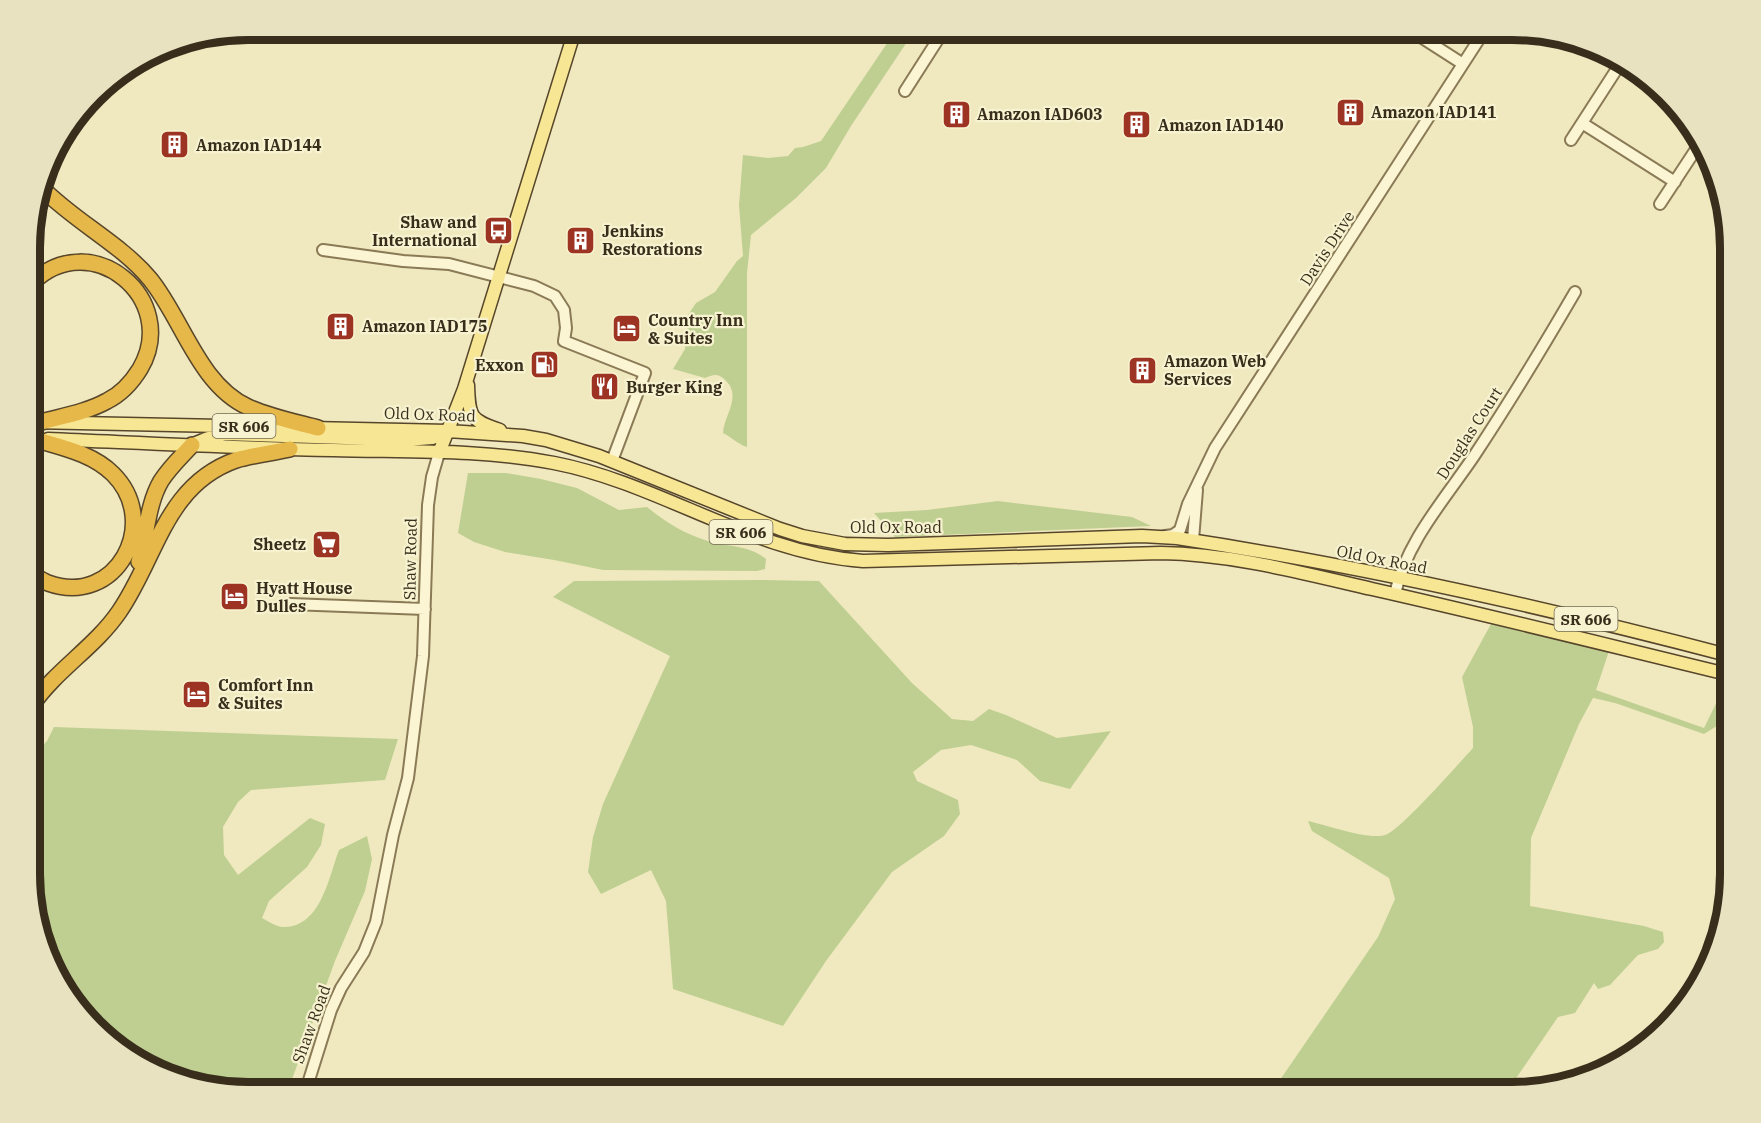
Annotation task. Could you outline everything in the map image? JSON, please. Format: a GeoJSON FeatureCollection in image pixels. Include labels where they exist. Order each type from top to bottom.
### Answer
{"type":"FeatureCollection","features":[{"type":"Feature","properties":{"kind":"highway"},"geometry":{"type":"LineString","coordinates":[[49,194],[62,207],[133,260],[151,280],[202,365],[221,387],[248,407],[318,428]]}},
{"type":"Feature","properties":{"kind":"highway"},"geometry":{"type":"LineString","coordinates":[[40,275],[62,265],[95,263],[110,268],[136,290],[146,307],[151,331],[149,349],[144,363],[124,389],[108,401],[89,409],[40,421]]}},
{"type":"Feature","properties":{"kind":"highway"},"geometry":{"type":"LineString","coordinates":[[40,441],[79,452],[112,472],[124,487],[134,511],[131,545],[122,562],[105,577],[87,585],[66,587],[47,583],[40,579]]}},
{"type":"Feature","properties":{"kind":"highway"},"geometry":{"type":"LineString","coordinates":[[130,594],[144,548],[152,504],[160,483],[171,466],[192,445]]}},
{"type":"Feature","properties":{"kind":"highway"},"geometry":{"type":"LineString","coordinates":[[40,696],[118,613],[144,569],[171,512],[196,483],[236,460],[290,449]]}},
{"type":"Feature","properties":{"kind":"main road","name":"Shaw Road"},"geometry":{"type":"LineString","coordinates":[[439,453],[467,376],[572,40]]}},
{"type":"Feature","properties":{"kind":"main road"},"geometry":{"type":"LineString","coordinates":[[467,376],[469,407],[473,418],[515,436]]}},
{"type":"Feature","properties":{"kind":"main road","name":"Old Ox Road"},"geometry":{"type":"LineString","coordinates":[[40,422],[448,431],[515,436],[556,443],[612,461],[802,536],[845,544],[888,545],[1165,537],[1193,540],[1398,578],[1615,626],[1720,653]]}},
{"type":"Feature","properties":{"kind":"main road"},"geometry":{"type":"LineString","coordinates":[[192,445],[226,434],[413,440],[432,438],[448,431]]}},
{"type":"Feature","properties":{"kind":"main road","name":"Old Ox Road"},"geometry":{"type":"LineString","coordinates":[[40,439],[510,456],[556,463],[581,470],[620,483],[753,537],[834,559],[874,561],[1171,553],[1231,559],[1395,594],[1720,672]]}},
{"type":"Feature","properties":{"kind":"main road"},"geometry":{"type":"LineString","coordinates":[[1171,553],[1183,550],[1193,540]]}},
{"type":"Feature","properties":{"kind":"street"},"geometry":{"type":"LineString","coordinates":[[905,91],[938,40]]}},
{"type":"Feature","properties":{"kind":"street"},"geometry":{"type":"LineString","coordinates":[[1426,40],[1463,64]]}},
{"type":"Feature","properties":{"kind":"street","name":"Davis Drive"},"geometry":{"type":"LineString","coordinates":[[1165,537],[1180,530],[1197,484],[1215,448],[1479,40]]}},
{"type":"Feature","properties":{"kind":"street"},"geometry":{"type":"LineString","coordinates":[[1571,140],[1617,69]]}},
{"type":"Feature","properties":{"kind":"street"},"geometry":{"type":"LineString","coordinates":[[1582,123],[1675,182]]}},
{"type":"Feature","properties":{"kind":"street"},"geometry":{"type":"LineString","coordinates":[[1660,204],[1696,150]]}},
{"type":"Feature","properties":{"kind":"street"},"geometry":{"type":"LineString","coordinates":[[323,250],[403,261],[449,264],[534,286],[555,296],[564,310],[566,328],[564,341],[645,374],[612,461]]}},
{"type":"Feature","properties":{"kind":"street","name":"Douglas Court"},"geometry":{"type":"LineString","coordinates":[[1395,594],[1398,578],[1413,546],[1475,453],[1575,292]]}},
{"type":"Feature","properties":{"kind":"street","name":"Shaw Road"},"geometry":{"type":"LineString","coordinates":[[308,1082],[331,1010],[341,988],[364,952],[376,922],[389,853],[408,778],[423,656],[428,505],[432,477],[439,453]]}},
{"type":"Feature","properties":{"kind":"street","name":"Davis Drive"},"geometry":{"type":"LineString","coordinates":[[1193,540],[1197,484]]}},
{"type":"Feature","properties":{"kind":"street"},"geometry":{"type":"LineString","coordinates":[[290,604],[425,609]]}},
{"type":"Feature","properties":{"kind":"green space"},"geometry":{"type":"Polygon","coordinates":[[[889,40],[908,40],[826,168],[796,198],[751,235],[747,273],[747,447],[723,433],[732,398],[729,384],[719,375],[705,378],[673,369],[685,349],[688,315],[696,303],[715,292],[743,256],[739,205],[743,155],[768,158],[788,156],[795,148],[821,141],[889,40]]]}},
{"type":"Feature","properties":{"kind":"green space"},"geometry":{"type":"Polygon","coordinates":[[[468,473],[506,473],[541,479],[577,488],[619,510],[647,507],[668,523],[691,535],[759,554],[766,559],[765,569],[757,571],[603,570],[505,552],[474,542],[458,533],[468,473]]]}},
{"type":"Feature","properties":{"kind":"green space"},"geometry":{"type":"Polygon","coordinates":[[[998,501],[1132,517],[1151,526],[895,537],[874,513],[927,510],[998,501]]]}},
{"type":"Feature","properties":{"kind":"green space"},"geometry":{"type":"Polygon","coordinates":[[[574,581],[819,581],[912,683],[952,719],[973,721],[989,709],[1057,738],[1111,731],[1070,789],[1040,781],[1017,760],[971,745],[941,750],[913,772],[917,781],[958,800],[960,814],[944,836],[892,872],[826,961],[783,1026],[673,989],[666,901],[651,870],[601,894],[588,872],[593,837],[603,804],[670,656],[553,597],[574,581]]]}},
{"type":"Feature","properties":{"kind":"green space"},"geometry":{"type":"Polygon","coordinates":[[[1491,624],[1609,651],[1596,690],[1704,728],[1720,695],[1720,724],[1704,734],[1615,703],[1593,698],[1579,724],[1531,838],[1530,906],[1644,926],[1663,932],[1664,942],[1658,949],[1638,955],[1610,985],[1598,989],[1594,983],[1575,1013],[1558,1017],[1513,1082],[1279,1082],[1378,937],[1395,899],[1389,878],[1312,831],[1308,821],[1358,834],[1377,836],[1393,831],[1416,810],[1473,748],[1473,727],[1462,677],[1491,624]]]}},
{"type":"Feature","properties":{"kind":"green space"},"geometry":{"type":"Polygon","coordinates":[[[54,727],[398,739],[385,780],[251,790],[238,802],[223,827],[224,855],[238,875],[310,818],[325,824],[321,845],[307,867],[269,901],[262,918],[283,927],[296,925],[315,910],[322,899],[339,850],[367,836],[372,859],[365,891],[335,961],[291,1082],[222,1081],[169,1067],[133,1047],[111,1031],[84,1001],[68,978],[56,954],[42,901],[40,748],[54,727]]]}},
{"type":"Feature","properties":{"kind":"place","name":"Amazon IAD141"},"geometry":{"type":"Point","coordinates":[1350,112]}},
{"type":"Feature","properties":{"kind":"place","name":"Amazon IAD603"},"geometry":{"type":"Point","coordinates":[956,114]}},
{"type":"Feature","properties":{"kind":"place","name":"Amazon IAD140"},"geometry":{"type":"Point","coordinates":[1137,125]}},
{"type":"Feature","properties":{"kind":"place","name":"Amazon IAD144"},"geometry":{"type":"Point","coordinates":[175,145]}},
{"type":"Feature","properties":{"kind":"place","name":"Shaw and International"},"geometry":{"type":"Point","coordinates":[498,231]}},
{"type":"Feature","properties":{"kind":"place","name":"Jenkins Restorations"},"geometry":{"type":"Point","coordinates":[581,240]}},
{"type":"Feature","properties":{"kind":"place","name":"Amazon IAD175"},"geometry":{"type":"Point","coordinates":[341,326]}},
{"type":"Feature","properties":{"kind":"place","name":"Country Inn & Suites"},"geometry":{"type":"Point","coordinates":[627,329]}},
{"type":"Feature","properties":{"kind":"place","name":"Exxon"},"geometry":{"type":"Point","coordinates":[545,365]}},
{"type":"Feature","properties":{"kind":"place","name":"Amazon Web Services"},"geometry":{"type":"Point","coordinates":[1143,370]}},
{"type":"Feature","properties":{"kind":"place","name":"Burger King"},"geometry":{"type":"Point","coordinates":[605,387]}},
{"type":"Feature","properties":{"kind":"place","name":"Sheetz"},"geometry":{"type":"Point","coordinates":[327,544]}},
{"type":"Feature","properties":{"kind":"place","name":"Hyatt House Dulles"},"geometry":{"type":"Point","coordinates":[235,597]}},
{"type":"Feature","properties":{"kind":"place","name":"Comfort Inn & Suites"},"geometry":{"type":"Point","coordinates":[197,694]}}]}
